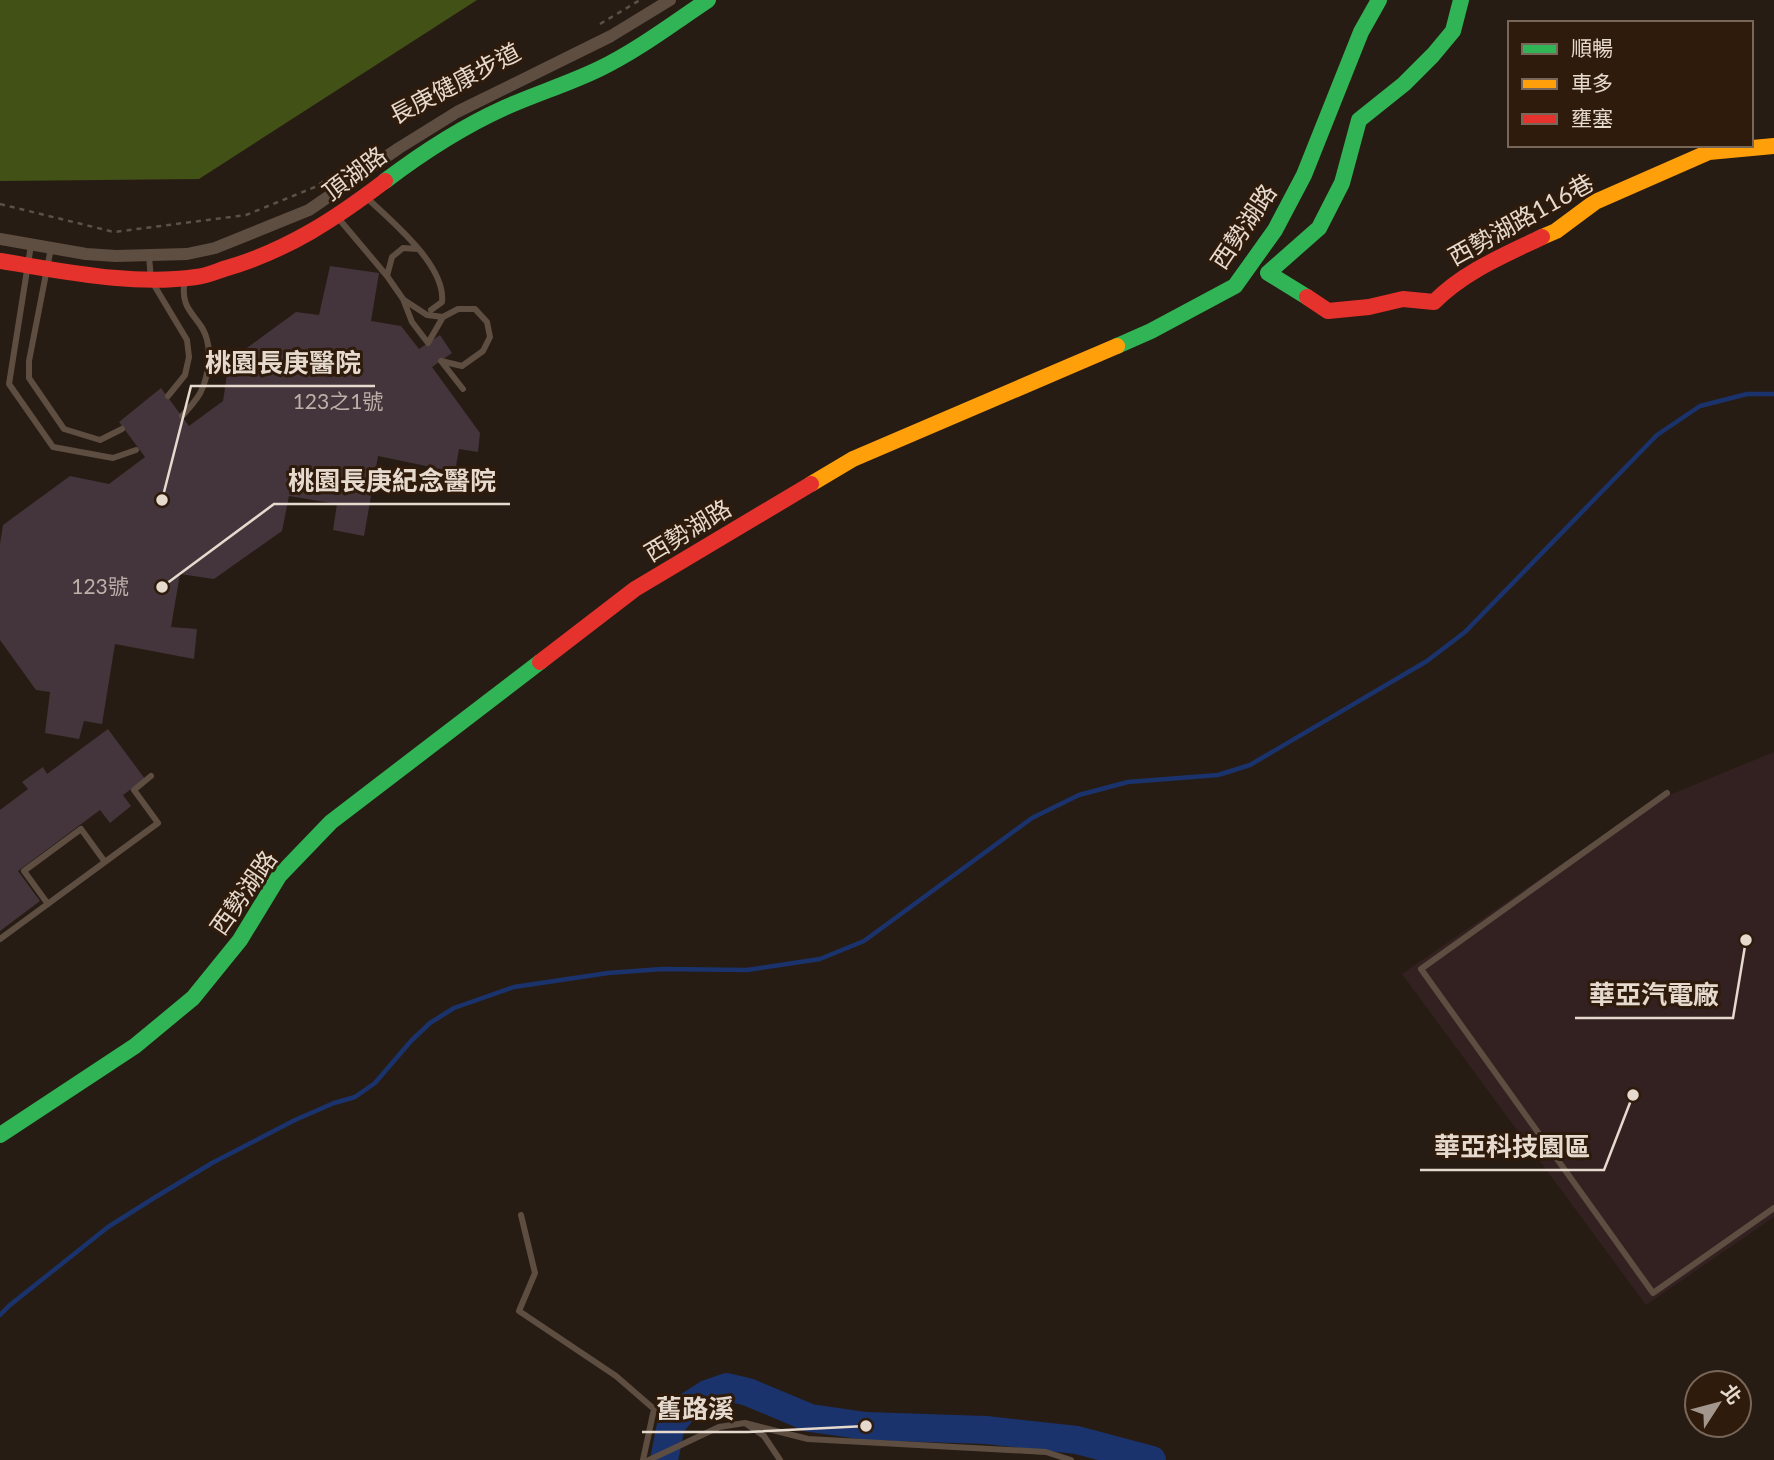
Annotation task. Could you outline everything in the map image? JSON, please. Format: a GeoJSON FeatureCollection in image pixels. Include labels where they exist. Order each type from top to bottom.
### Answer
{"type":"FeatureCollection","features":[{"type":"Feature","properties":{"kind":"street","name":"頂湖路"},"geometry":{"type":"LineString","coordinates":[[0,239],[106,255],[187,254],[215,248],[309,210],[457,112],[611,36],[670,0]]}},
{"type":"Feature","properties":{"kind":"street","name":"頂湖路"},"geometry":{"type":"LineString","coordinates":[[0,261],[151,280],[185,278],[229,269],[262,257],[338,217],[408,163],[467,127],[504,108],[597,70],[636,49],[708,0]]}},
{"type":"Feature","properties":{"kind":"street","name":"西勢湖路"},"geometry":{"type":"LineString","coordinates":[[0,1135],[135,1046],[193,998],[240,940],[279,876],[331,822],[635,589],[853,460],[1127,342],[1235,286],[1275,230],[1304,175],[1356,45],[1379,0]]}},
{"type":"Feature","properties":{"kind":"street","name":"西勢湖路116巷"},"geometry":{"type":"LineString","coordinates":[[1461,0],[1453,31],[1433,55],[1359,120],[1342,183],[1319,228],[1268,273],[1328,311],[1369,307],[1404,299],[1434,302],[1470,272],[1556,231],[1595,202],[1709,152],[1774,146]]}},
{"type":"Feature","properties":{"kind":"lane"},"geometry":{"type":"LineString","coordinates":[[365,195],[418,249],[435,273],[443,289],[442,302],[431,310]]}},
{"type":"Feature","properties":{"kind":"lane"},"geometry":{"type":"LineString","coordinates":[[338,217],[387,276],[403,299],[412,322],[428,343],[443,317],[458,309],[475,309],[487,322],[490,337],[483,351],[462,366],[441,361],[463,389]]}},
{"type":"Feature","properties":{"kind":"lane"},"geometry":{"type":"LineString","coordinates":[[31,245],[9,384],[53,447],[113,457],[136,450]]}},
{"type":"Feature","properties":{"kind":"lane"},"geometry":{"type":"LineString","coordinates":[[51,248],[29,361],[29,378],[64,429],[100,440],[122,429]]}},
{"type":"Feature","properties":{"kind":"lane"},"geometry":{"type":"LineString","coordinates":[[387,276],[392,257],[403,248],[418,249]]}},
{"type":"Feature","properties":{"kind":"lane"},"geometry":{"type":"LineString","coordinates":[[149,256],[151,280],[187,340],[189,357],[185,374],[168,396]]}},
{"type":"Feature","properties":{"kind":"lane"},"geometry":{"type":"LineString","coordinates":[[182,416],[202,390],[208,359],[207,338],[190,313],[182,294],[185,278]]}},
{"type":"Feature","properties":{"kind":"lane"},"geometry":{"type":"LineString","coordinates":[[403,299],[427,314],[443,317]]}},
{"type":"Feature","properties":{"kind":"lane"},"geometry":{"type":"LineString","coordinates":[[0,939],[158,823],[134,790],[151,776]]}},
{"type":"Feature","properties":{"kind":"lane"},"geometry":{"type":"LineString","coordinates":[[1667,793],[1421,968],[1653,1293],[1774,1208]]}},
{"type":"Feature","properties":{"kind":"lane"},"geometry":{"type":"LineString","coordinates":[[48,904],[24,871],[81,829],[105,862]]}},
{"type":"Feature","properties":{"kind":"lane"},"geometry":{"type":"LineString","coordinates":[[521,1215],[536,1273],[519,1311],[616,1376],[654,1409],[643,1460]]}},
{"type":"Feature","properties":{"kind":"lane"},"geometry":{"type":"LineString","coordinates":[[745,1423],[764,1436],[780,1460]]}},
{"type":"Feature","properties":{"kind":"lane"},"geometry":{"type":"LineString","coordinates":[[649,1460],[719,1427],[745,1423],[808,1439],[1046,1452],[1071,1460]]}},
{"type":"Feature","properties":{"kind":"path"},"geometry":{"type":"LineString","coordinates":[[596,27],[640,0]]}},
{"type":"Feature","properties":{"kind":"path"},"geometry":{"type":"LineString","coordinates":[[0,204],[114,232],[150,229],[246,215],[314,187],[338,172]]}},
{"type":"Feature","properties":{"kind":"shaded area"},"geometry":{"type":"Polygon","coordinates":[[[1774,752],[1774,1217],[1646,1305],[1402,974],[1650,803],[1774,752]]]}},
{"type":"Feature","properties":{"kind":"green space"},"geometry":{"type":"Polygon","coordinates":[[[0,0],[477,0],[199,179],[0,181],[0,0]]]}},
{"type":"Feature","properties":{"kind":"building"},"geometry":{"type":"Polygon","coordinates":[[[330,266],[379,273],[371,321],[401,326],[419,349],[440,335],[452,353],[432,367],[480,433],[478,452],[459,449],[455,472],[378,456],[364,536],[333,530],[337,504],[289,496],[282,531],[214,579],[180,574],[171,627],[197,629],[194,659],[115,644],[102,724],[84,721],[79,739],[45,733],[50,692],[36,690],[0,640],[0,544],[3,525],[70,476],[109,484],[145,457],[119,422],[161,388],[189,426],[223,401],[229,361],[296,312],[319,315],[330,266]]]}},
{"type":"Feature","properties":{"kind":"building"},"geometry":{"type":"Polygon","coordinates":[[[108,729],[145,779],[123,795],[131,806],[110,823],[100,810],[18,871],[40,901],[0,931],[0,810],[28,789],[22,782],[43,767],[47,774],[108,729]]]}},
{"type":"Feature","properties":{"kind":"waterway"},"geometry":{"type":"LineString","coordinates":[[0,1315],[108,1227],[154,1198],[212,1163],[295,1120],[355,1097],[375,1083],[430,1023],[454,1008],[514,987],[608,973],[662,969],[747,970],[820,959],[864,941],[1032,818],[1079,795],[1128,782],[1218,775],[1250,765],[1427,661],[1465,632],[1657,435],[1700,406],[1747,394],[1774,394]]}},
{"type":"Feature","properties":{"kind":"waterway"},"geometry":{"type":"LineString","coordinates":[[664,1460],[671,1425],[685,1408],[707,1394],[727,1387],[748,1392],[810,1418],[866,1426],[986,1430],[1077,1440],[1152,1460]]}},
{"type":"Feature","properties":{"kind":"traffic: fast"},"geometry":{"type":"LineString","coordinates":[[385,181],[473,123],[613,62],[708,0]]}},
{"type":"Feature","properties":{"kind":"traffic: fast"},"geometry":{"type":"LineString","coordinates":[[1117,346],[1235,286],[1275,230],[1304,175],[1361,32],[1379,0]]}},
{"type":"Feature","properties":{"kind":"traffic: fast"},"geometry":{"type":"LineString","coordinates":[[1307,297],[1268,273],[1319,228],[1342,183],[1359,120],[1404,84],[1433,55],[1453,31],[1461,0]]}},
{"type":"Feature","properties":{"kind":"traffic: fast"},"geometry":{"type":"LineString","coordinates":[[0,1135],[135,1046],[193,998],[240,940],[279,876],[331,822],[540,662]]}},
{"type":"Feature","properties":{"kind":"traffic: slow"},"geometry":{"type":"LineString","coordinates":[[1542,237],[1556,231],[1595,202],[1709,152],[1774,146]]}},
{"type":"Feature","properties":{"kind":"traffic: slow"},"geometry":{"type":"LineString","coordinates":[[811,484],[853,459],[1117,346]]}},
{"type":"Feature","properties":{"kind":"traffic: jam"},"geometry":{"type":"LineString","coordinates":[[0,261],[122,279],[172,279],[208,275],[291,243],[348,208],[385,181]]}},
{"type":"Feature","properties":{"kind":"traffic: jam"},"geometry":{"type":"LineString","coordinates":[[1307,297],[1328,311],[1369,307],[1403,299],[1434,302],[1458,281],[1542,237]]}},
{"type":"Feature","properties":{"kind":"traffic: jam"},"geometry":{"type":"LineString","coordinates":[[540,662],[635,589],[811,484]]}},
{"type":"Feature","properties":{"kind":"place","name":"桃園長庚醫院"},"geometry":{"type":"Point","coordinates":[162,500]}},
{"type":"Feature","properties":{"kind":"place","name":"桃園長庚紀念醫院"},"geometry":{"type":"Point","coordinates":[162,587]}},
{"type":"Feature","properties":{"kind":"place","name":"華亞汽電廠"},"geometry":{"type":"Point","coordinates":[1746,940]}},
{"type":"Feature","properties":{"kind":"place","name":"華亞科技園區"},"geometry":{"type":"Point","coordinates":[1633,1095]}},
{"type":"Feature","properties":{"kind":"place","name":"舊路溪"},"geometry":{"type":"Point","coordinates":[866,1426]}}]}
